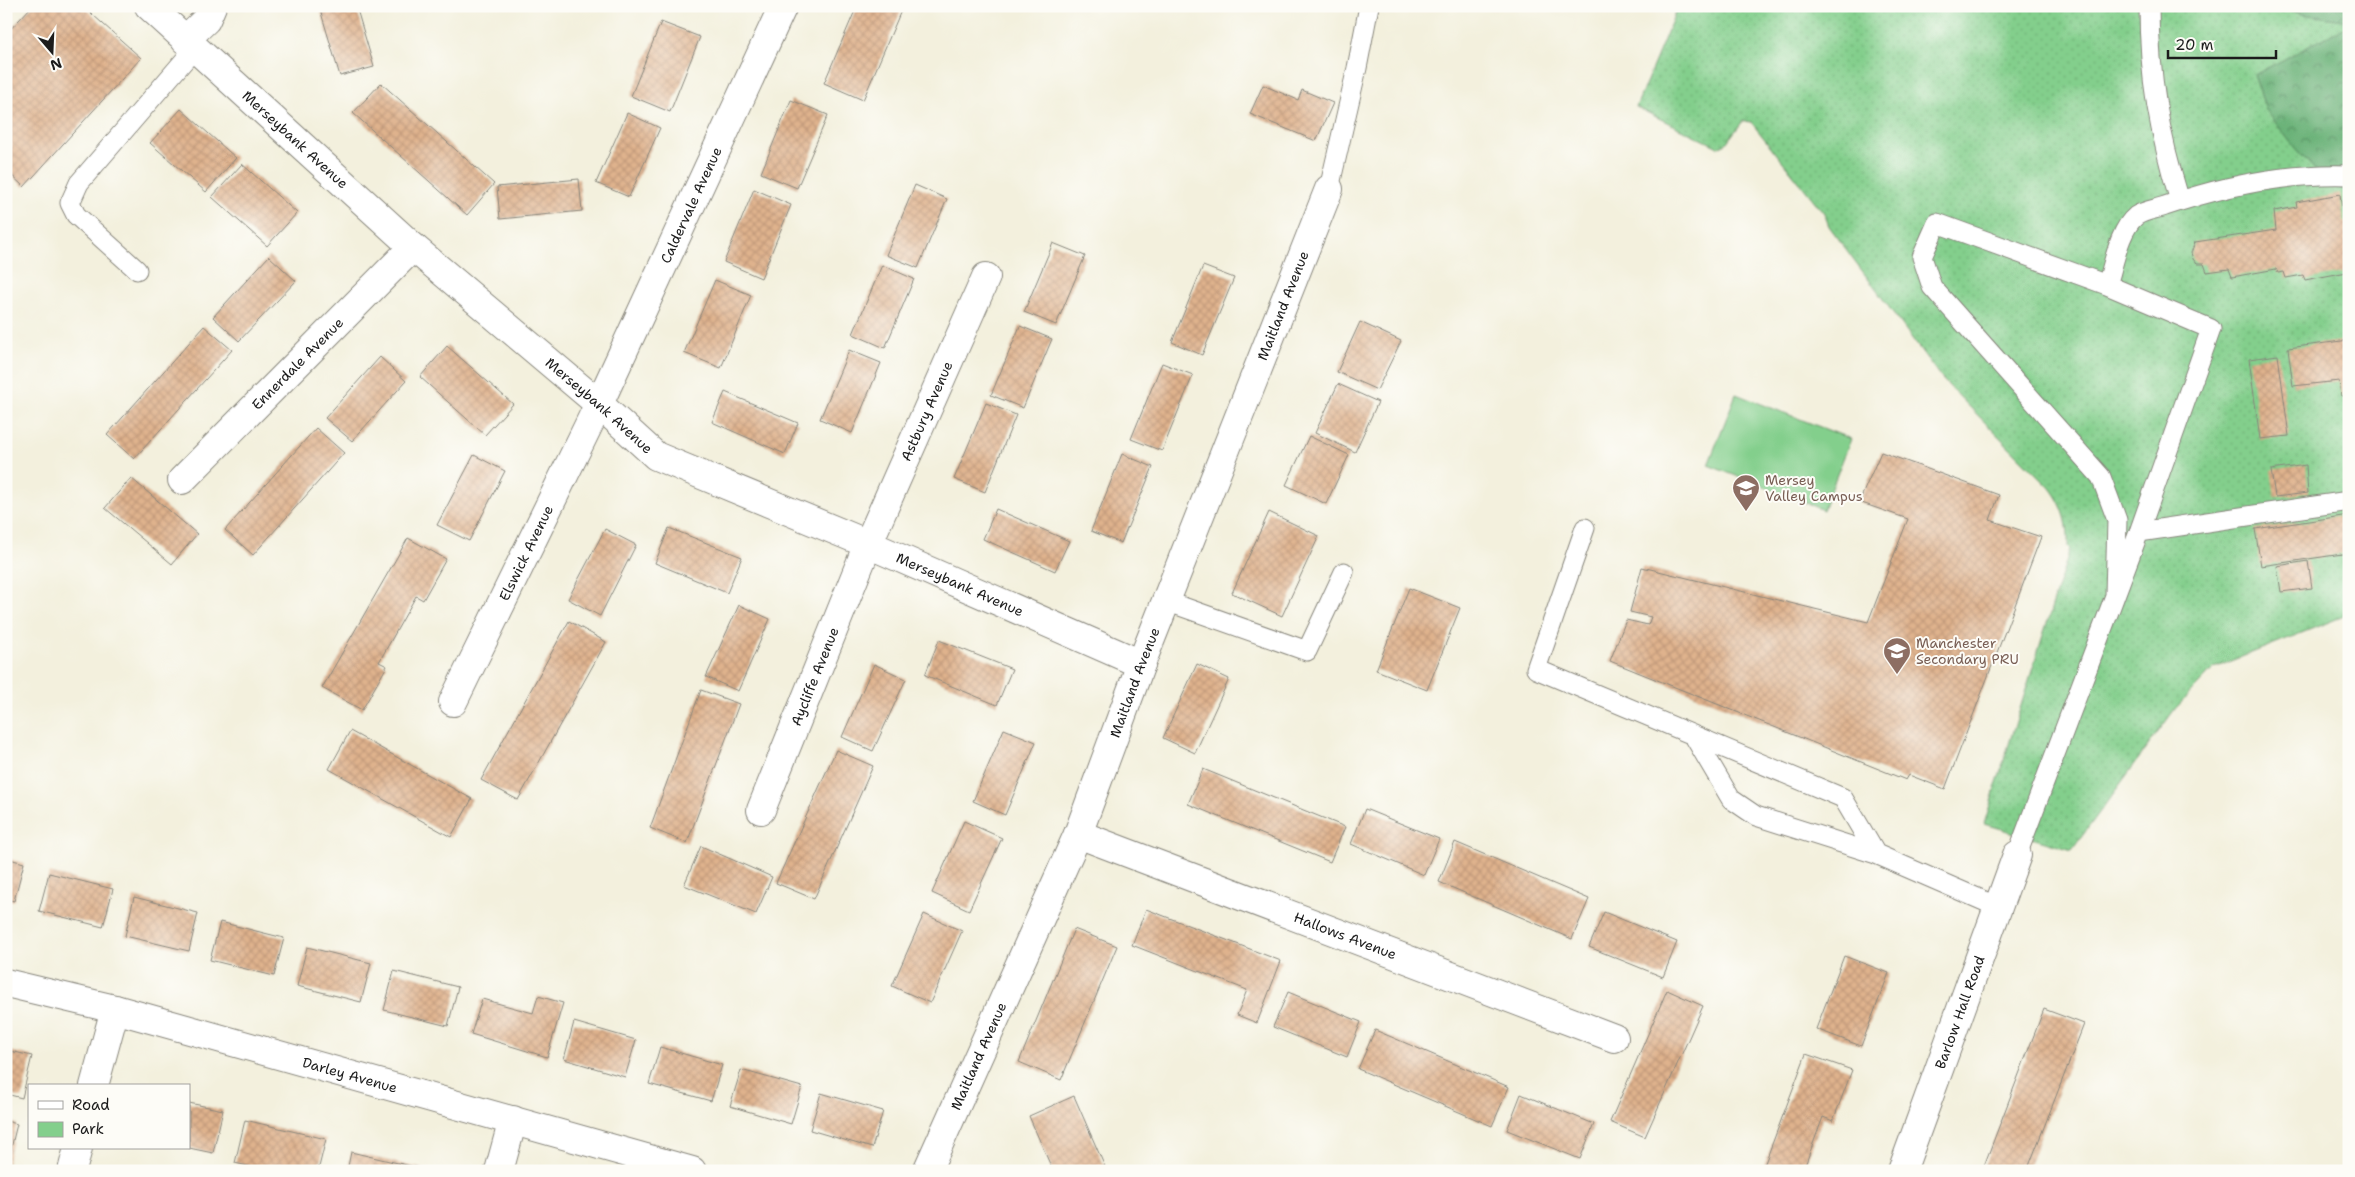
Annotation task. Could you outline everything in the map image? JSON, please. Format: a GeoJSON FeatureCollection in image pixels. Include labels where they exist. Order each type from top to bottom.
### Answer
{"type":"FeatureCollection","features":[{"type":"Feature","properties":{"kind":"street","name":"Merseybank Avenue"},"geometry":{"type":"LineString","coordinates":[[149,6],[413,247],[598,404],[656,456],[868,544],[1141,664]]}},
{"type":"Feature","properties":{"kind":"street"},"geometry":{"type":"LineString","coordinates":[[190,44],[206,20],[212,6]]}},
{"type":"Feature","properties":{"kind":"street","name":"Caldervale Avenue"},"geometry":{"type":"LineString","coordinates":[[598,404],[783,6]]}},
{"type":"Feature","properties":{"kind":"street","name":"Maitland Avenue"},"geometry":{"type":"LineString","coordinates":[[927,1171],[1078,834],[1141,664],[1329,189]]}},
{"type":"Feature","properties":{"kind":"street","name":"Ennerdale Avenue"},"geometry":{"type":"LineString","coordinates":[[182,480],[413,247]]}},
{"type":"Feature","properties":{"kind":"street","name":"Astbury Avenue"},"geometry":{"type":"LineString","coordinates":[[868,544],[986,277]]}},
{"type":"Feature","properties":{"kind":"street","name":"Elswick Avenue"},"geometry":{"type":"LineString","coordinates":[[453,702],[598,404]]}},
{"type":"Feature","properties":{"kind":"street","name":"Aycliffe Avenue"},"geometry":{"type":"LineString","coordinates":[[762,810],[868,544]]}},
{"type":"Feature","properties":{"kind":"street","name":"Hallows Avenue"},"geometry":{"type":"LineString","coordinates":[[1078,834],[1614,1038]]}},
{"type":"Feature","properties":{"kind":"street","name":"Barlow Hall Road"},"geometry":{"type":"LineString","coordinates":[[1902,1171],[2017,855]]}},
{"type":"Feature","properties":{"kind":"street","name":"Darley Avenue"},"geometry":{"type":"LineString","coordinates":[[6,983],[115,1009],[692,1171]]}},
{"type":"Feature","properties":{"kind":"street"},"geometry":{"type":"LineString","coordinates":[[95,1084],[115,1009]]}},
{"type":"Feature","properties":{"kind":"street"},"geometry":{"type":"LineString","coordinates":[[500,1171],[513,1120]]}},
{"type":"Feature","properties":{"kind":"street"},"geometry":{"type":"LineString","coordinates":[[72,1171],[77,1150]]}},
{"type":"Feature","properties":{"kind":"lane"},"geometry":{"type":"LineString","coordinates":[[1329,189],[1357,68],[1369,6]]}},
{"type":"Feature","properties":{"kind":"lane"},"geometry":{"type":"LineString","coordinates":[[2149,6],[2149,48],[2155,106],[2165,153],[2180,201]]}},
{"type":"Feature","properties":{"kind":"lane"},"geometry":{"type":"LineString","coordinates":[[137,270],[76,215],[70,202],[79,183],[190,44]]}},
{"type":"Feature","properties":{"kind":"lane"},"geometry":{"type":"LineString","coordinates":[[2107,285],[2122,234],[2137,216],[2216,190],[2314,174],[2349,175]]}},
{"type":"Feature","properties":{"kind":"lane"},"geometry":{"type":"LineString","coordinates":[[2017,855],[2139,532],[2211,329],[2107,285],[1936,223],[1922,257],[1932,287],[2101,477],[2116,520],[2115,595]]}},
{"type":"Feature","properties":{"kind":"lane"},"geometry":{"type":"LineString","coordinates":[[2139,532],[2349,501]]}},
{"type":"Feature","properties":{"kind":"lane"},"geometry":{"type":"LineString","coordinates":[[1585,528],[1536,669],[1695,738],[1843,798],[1876,854]]}},
{"type":"Feature","properties":{"kind":"lane"},"geometry":{"type":"LineString","coordinates":[[1166,601],[1307,651],[1344,572]]}},
{"type":"Feature","properties":{"kind":"lane"},"geometry":{"type":"LineString","coordinates":[[1695,738],[1731,799],[1756,816],[1876,854],[1951,889],[1998,907]]}},
{"type":"Feature","properties":{"kind":"green space"},"geometry":{"type":"Polygon","coordinates":[[[1678,6],[2349,6],[2349,614],[2214,668],[2175,709],[2072,850],[1984,824],[2070,549],[2068,547],[2068,531],[2059,502],[2050,488],[1942,379],[1829,226],[1824,213],[1751,122],[1743,121],[1726,143],[1718,147],[1636,107],[1678,6]]]}},
{"type":"Feature","properties":{"kind":"green space"},"geometry":{"type":"Polygon","coordinates":[[[2273,6],[2349,6],[2349,21],[2302,14],[2273,6]]]}},
{"type":"Feature","properties":{"kind":"green space"},"geometry":{"type":"Polygon","coordinates":[[[2349,25],[2349,191],[2328,184],[2294,147],[2266,110],[2254,75],[2349,25]]]}},
{"type":"Feature","properties":{"kind":"green space"},"geometry":{"type":"Polygon","coordinates":[[[1736,394],[1851,439],[1823,510],[1708,465],[1736,394]]]}},
{"type":"Feature","properties":{"kind":"building"},"geometry":{"type":"Polygon","coordinates":[[[32,6],[83,6],[141,58],[24,187],[6,170],[6,34],[32,6]]]}},
{"type":"Feature","properties":{"kind":"building"},"geometry":{"type":"Polygon","coordinates":[[[319,6],[356,6],[374,67],[340,76],[319,6]]]}},
{"type":"Feature","properties":{"kind":"building"},"geometry":{"type":"Polygon","coordinates":[[[857,6],[903,6],[863,100],[824,83],[857,6]]]}},
{"type":"Feature","properties":{"kind":"building"},"geometry":{"type":"Polygon","coordinates":[[[661,22],[700,37],[670,112],[631,96],[661,22]]]}},
{"type":"Feature","properties":{"kind":"building"},"geometry":{"type":"Polygon","coordinates":[[[381,83],[494,184],[467,215],[353,113],[381,83]]]}},
{"type":"Feature","properties":{"kind":"building"},"geometry":{"type":"Polygon","coordinates":[[[1263,85],[1298,100],[1302,90],[1333,103],[1316,141],[1250,114],[1263,85]]]}},
{"type":"Feature","properties":{"kind":"building"},"geometry":{"type":"Polygon","coordinates":[[[791,100],[828,115],[797,188],[761,173],[791,100]]]}},
{"type":"Feature","properties":{"kind":"building"},"geometry":{"type":"Polygon","coordinates":[[[181,109],[236,158],[206,192],[150,143],[181,109]]]}},
{"type":"Feature","properties":{"kind":"building"},"geometry":{"type":"Polygon","coordinates":[[[627,113],[660,128],[629,197],[596,183],[627,113]]]}},
{"type":"Feature","properties":{"kind":"building"},"geometry":{"type":"Polygon","coordinates":[[[242,164],[297,213],[267,246],[212,197],[242,164]]]}},
{"type":"Feature","properties":{"kind":"building"},"geometry":{"type":"Polygon","coordinates":[[[579,179],[582,211],[500,219],[497,187],[579,179]]]}},
{"type":"Feature","properties":{"kind":"building"},"geometry":{"type":"Polygon","coordinates":[[[915,185],[947,199],[918,268],[886,255],[915,185]]]}},
{"type":"Feature","properties":{"kind":"building"},"geometry":{"type":"Polygon","coordinates":[[[754,189],[791,205],[761,278],[724,262],[754,189]]]}},
{"type":"Feature","properties":{"kind":"building"},"geometry":{"type":"Polygon","coordinates":[[[2340,194],[2344,221],[2346,221],[2349,209],[2349,259],[2345,259],[2347,272],[2305,280],[2303,275],[2286,278],[2284,272],[2278,273],[2276,269],[2232,277],[2229,269],[2207,272],[2204,264],[2197,264],[2193,259],[2191,253],[2195,242],[2276,230],[2274,211],[2297,207],[2296,202],[2340,194]]]}},
{"type":"Feature","properties":{"kind":"building"},"geometry":{"type":"Polygon","coordinates":[[[1053,243],[1085,256],[1056,325],[1024,312],[1053,243]]]}},
{"type":"Feature","properties":{"kind":"building"},"geometry":{"type":"Polygon","coordinates":[[[269,256],[296,281],[239,341],[213,317],[269,256]]]}},
{"type":"Feature","properties":{"kind":"building"},"geometry":{"type":"Polygon","coordinates":[[[882,265],[914,279],[885,348],[853,334],[882,265]]]}},
{"type":"Feature","properties":{"kind":"building"},"geometry":{"type":"Polygon","coordinates":[[[1203,266],[1234,278],[1202,355],[1172,342],[1203,266]]]}},
{"type":"Feature","properties":{"kind":"building"},"geometry":{"type":"Polygon","coordinates":[[[715,280],[751,295],[721,368],[684,353],[715,280]]]}},
{"type":"Feature","properties":{"kind":"building"},"geometry":{"type":"Polygon","coordinates":[[[1360,322],[1401,341],[1377,390],[1337,372],[1360,322]]]}},
{"type":"Feature","properties":{"kind":"building"},"geometry":{"type":"Polygon","coordinates":[[[204,326],[232,350],[134,459],[107,435],[204,326]]]}},
{"type":"Feature","properties":{"kind":"building"},"geometry":{"type":"Polygon","coordinates":[[[1020,326],[1052,339],[1023,408],[991,395],[1020,326]]]}},
{"type":"Feature","properties":{"kind":"building"},"geometry":{"type":"Polygon","coordinates":[[[2349,340],[2349,395],[2341,396],[2339,381],[2293,386],[2288,348],[2349,340]]]}},
{"type":"Feature","properties":{"kind":"building"},"geometry":{"type":"Polygon","coordinates":[[[447,346],[513,404],[485,435],[420,377],[447,346]]]}},
{"type":"Feature","properties":{"kind":"building"},"geometry":{"type":"Polygon","coordinates":[[[849,350],[881,363],[852,433],[820,419],[849,350]]]}},
{"type":"Feature","properties":{"kind":"building"},"geometry":{"type":"Polygon","coordinates":[[[2278,355],[2289,436],[2260,439],[2249,359],[2278,355]]]}},
{"type":"Feature","properties":{"kind":"building"},"geometry":{"type":"Polygon","coordinates":[[[380,357],[406,381],[352,441],[325,418],[380,357]]]}},
{"type":"Feature","properties":{"kind":"building"},"geometry":{"type":"Polygon","coordinates":[[[1162,363],[1193,375],[1162,451],[1131,439],[1162,363]]]}},
{"type":"Feature","properties":{"kind":"building"},"geometry":{"type":"Polygon","coordinates":[[[1338,384],[1378,402],[1355,452],[1315,433],[1338,384]]]}},
{"type":"Feature","properties":{"kind":"building"},"geometry":{"type":"Polygon","coordinates":[[[725,392],[798,423],[785,454],[712,422],[725,392]]]}},
{"type":"Feature","properties":{"kind":"building"},"geometry":{"type":"Polygon","coordinates":[[[986,403],[1016,415],[985,492],[954,479],[986,403]]]}},
{"type":"Feature","properties":{"kind":"building"},"geometry":{"type":"Polygon","coordinates":[[[316,428],[344,453],[253,555],[225,530],[316,428]]]}},
{"type":"Feature","properties":{"kind":"building"},"geometry":{"type":"Polygon","coordinates":[[[1309,436],[1349,455],[1326,504],[1286,485],[1309,436]]]}},
{"type":"Feature","properties":{"kind":"building"},"geometry":{"type":"Polygon","coordinates":[[[1881,452],[1999,495],[1990,520],[2041,537],[1945,789],[1909,775],[1906,780],[1610,661],[1626,620],[1648,625],[1651,617],[1630,612],[1642,567],[1868,622],[1908,519],[1859,502],[1881,452]]]}},
{"type":"Feature","properties":{"kind":"building"},"geometry":{"type":"Polygon","coordinates":[[[1122,454],[1153,467],[1121,543],[1091,531],[1122,454]]]}},
{"type":"Feature","properties":{"kind":"building"},"geometry":{"type":"Polygon","coordinates":[[[474,455],[505,471],[469,541],[437,525],[474,455]]]}},
{"type":"Feature","properties":{"kind":"building"},"geometry":{"type":"Polygon","coordinates":[[[2306,465],[2308,493],[2275,497],[2271,470],[2306,465]]]}},
{"type":"Feature","properties":{"kind":"building"},"geometry":{"type":"Polygon","coordinates":[[[131,478],[197,534],[172,564],[105,508],[131,478]]]}},
{"type":"Feature","properties":{"kind":"building"},"geometry":{"type":"Polygon","coordinates":[[[996,509],[1069,541],[1055,571],[983,539],[996,509]]]}},
{"type":"Feature","properties":{"kind":"building"},"geometry":{"type":"Polygon","coordinates":[[[1269,512],[1319,536],[1282,616],[1232,593],[1269,512]]]}},
{"type":"Feature","properties":{"kind":"building"},"geometry":{"type":"Polygon","coordinates":[[[2349,515],[2349,553],[2261,566],[2255,529],[2349,515]]]}},
{"type":"Feature","properties":{"kind":"building"},"geometry":{"type":"Polygon","coordinates":[[[669,528],[742,557],[727,593],[655,563],[669,528]]]}},
{"type":"Feature","properties":{"kind":"building"},"geometry":{"type":"Polygon","coordinates":[[[605,529],[636,545],[600,616],[568,599],[605,529]]]}},
{"type":"Feature","properties":{"kind":"building"},"geometry":{"type":"Polygon","coordinates":[[[408,538],[446,559],[423,600],[416,596],[379,662],[387,666],[362,710],[322,688],[408,538]]]}},
{"type":"Feature","properties":{"kind":"building"},"geometry":{"type":"Polygon","coordinates":[[[2308,561],[2312,588],[2281,592],[2277,566],[2308,561]]]}},
{"type":"Feature","properties":{"kind":"building"},"geometry":{"type":"Polygon","coordinates":[[[1409,588],[1460,608],[1427,690],[1376,670],[1409,588]]]}},
{"type":"Feature","properties":{"kind":"building"},"geometry":{"type":"Polygon","coordinates":[[[739,605],[770,619],[738,691],[706,677],[739,605]]]}},
{"type":"Feature","properties":{"kind":"building"},"geometry":{"type":"Polygon","coordinates":[[[569,621],[606,642],[518,800],[481,780],[569,621]]]}},
{"type":"Feature","properties":{"kind":"building"},"geometry":{"type":"Polygon","coordinates":[[[939,640],[1012,669],[997,705],[925,675],[939,640]]]}},
{"type":"Feature","properties":{"kind":"building"},"geometry":{"type":"Polygon","coordinates":[[[874,664],[906,679],[873,751],[842,737],[874,664]]]}},
{"type":"Feature","properties":{"kind":"building"},"geometry":{"type":"Polygon","coordinates":[[[1197,664],[1229,679],[1195,753],[1163,738],[1197,664]]]}},
{"type":"Feature","properties":{"kind":"building"},"geometry":{"type":"Polygon","coordinates":[[[701,690],[739,704],[687,843],[650,828],[701,690]]]}},
{"type":"Feature","properties":{"kind":"building"},"geometry":{"type":"Polygon","coordinates":[[[1004,729],[1036,742],[1005,815],[973,801],[1004,729]]]}},
{"type":"Feature","properties":{"kind":"building"},"geometry":{"type":"Polygon","coordinates":[[[350,731],[472,799],[451,837],[329,769],[350,731]]]}},
{"type":"Feature","properties":{"kind":"building"},"geometry":{"type":"Polygon","coordinates":[[[836,750],[873,766],[814,899],[776,883],[836,750]]]}},
{"type":"Feature","properties":{"kind":"building"},"geometry":{"type":"Polygon","coordinates":[[[1203,769],[1345,827],[1330,862],[1188,804],[1203,769]]]}},
{"type":"Feature","properties":{"kind":"building"},"geometry":{"type":"Polygon","coordinates":[[[1365,809],[1439,839],[1424,875],[1351,844],[1365,809]]]}},
{"type":"Feature","properties":{"kind":"building"},"geometry":{"type":"Polygon","coordinates":[[[964,821],[1002,838],[969,910],[932,893],[964,821]]]}},
{"type":"Feature","properties":{"kind":"building"},"geometry":{"type":"Polygon","coordinates":[[[1455,842],[1589,899],[1572,939],[1439,882],[1455,842]]]}},
{"type":"Feature","properties":{"kind":"building"},"geometry":{"type":"Polygon","coordinates":[[[701,846],[772,877],[756,914],[684,885],[701,846]]]}},
{"type":"Feature","properties":{"kind":"building"},"geometry":{"type":"Polygon","coordinates":[[[6,858],[24,863],[14,901],[6,899],[6,858]]]}},
{"type":"Feature","properties":{"kind":"building"},"geometry":{"type":"Polygon","coordinates":[[[49,873],[113,889],[103,927],[39,911],[49,873]]]}},
{"type":"Feature","properties":{"kind":"building"},"geometry":{"type":"Polygon","coordinates":[[[134,897],[198,913],[189,951],[125,936],[134,897]]]}},
{"type":"Feature","properties":{"kind":"building"},"geometry":{"type":"Polygon","coordinates":[[[1146,909],[1281,961],[1257,1023],[1237,1015],[1247,990],[1132,945],[1146,909]]]}},
{"type":"Feature","properties":{"kind":"building"},"geometry":{"type":"Polygon","coordinates":[[[1604,912],[1677,942],[1663,977],[1589,947],[1604,912]]]}},
{"type":"Feature","properties":{"kind":"building"},"geometry":{"type":"Polygon","coordinates":[[[924,914],[962,931],[930,1003],[892,986],[924,914]]]}},
{"type":"Feature","properties":{"kind":"building"},"geometry":{"type":"Polygon","coordinates":[[[220,922],[284,938],[274,976],[210,960],[220,922]]]}},
{"type":"Feature","properties":{"kind":"building"},"geometry":{"type":"Polygon","coordinates":[[[1074,929],[1117,946],[1061,1080],[1019,1062],[1074,929]]]}},
{"type":"Feature","properties":{"kind":"building"},"geometry":{"type":"Polygon","coordinates":[[[307,947],[371,963],[361,1002],[297,986],[307,947]]]}},
{"type":"Feature","properties":{"kind":"building"},"geometry":{"type":"Polygon","coordinates":[[[1844,956],[1889,973],[1861,1046],[1816,1029],[1844,956]]]}},
{"type":"Feature","properties":{"kind":"building"},"geometry":{"type":"Polygon","coordinates":[[[394,971],[458,987],[448,1026],[384,1010],[394,971]]]}},
{"type":"Feature","properties":{"kind":"building"},"geometry":{"type":"Polygon","coordinates":[[[1667,990],[1703,1006],[1645,1137],[1610,1122],[1667,990]]]}},
{"type":"Feature","properties":{"kind":"building"},"geometry":{"type":"Polygon","coordinates":[[[1288,992],[1361,1022],[1347,1057],[1273,1027],[1288,992]]]}},
{"type":"Feature","properties":{"kind":"building"},"geometry":{"type":"Polygon","coordinates":[[[538,996],[563,1003],[547,1057],[471,1034],[482,999],[533,1013],[538,996]]]}},
{"type":"Feature","properties":{"kind":"building"},"geometry":{"type":"Polygon","coordinates":[[[2044,1009],[2084,1024],[2027,1171],[1982,1171],[2044,1009]]]}},
{"type":"Feature","properties":{"kind":"building"},"geometry":{"type":"Polygon","coordinates":[[[574,1022],[636,1040],[625,1077],[564,1059],[574,1022]]]}},
{"type":"Feature","properties":{"kind":"building"},"geometry":{"type":"Polygon","coordinates":[[[1375,1030],[1509,1087],[1492,1126],[1358,1069],[1375,1030]]]}},
{"type":"Feature","properties":{"kind":"building"},"geometry":{"type":"Polygon","coordinates":[[[660,1047],[722,1065],[711,1101],[649,1084],[660,1047]]]}},
{"type":"Feature","properties":{"kind":"building"},"geometry":{"type":"Polygon","coordinates":[[[6,1050],[32,1056],[22,1098],[6,1094],[6,1050]]]}},
{"type":"Feature","properties":{"kind":"building"},"geometry":{"type":"Polygon","coordinates":[[[1806,1054],[1852,1070],[1833,1121],[1823,1117],[1803,1171],[1762,1171],[1806,1054]]]}},
{"type":"Feature","properties":{"kind":"building"},"geometry":{"type":"Polygon","coordinates":[[[741,1070],[802,1087],[791,1124],[730,1106],[741,1070]]]}},
{"type":"Feature","properties":{"kind":"building"},"geometry":{"type":"Polygon","coordinates":[[[821,1093],[883,1111],[872,1148],[810,1130],[821,1093]]]}},
{"type":"Feature","properties":{"kind":"building"},"geometry":{"type":"Polygon","coordinates":[[[1521,1094],[1594,1124],[1580,1159],[1507,1130],[1521,1094]]]}},
{"type":"Feature","properties":{"kind":"building"},"geometry":{"type":"Polygon","coordinates":[[[1074,1096],[1105,1167],[1096,1171],[1053,1171],[1029,1116],[1074,1096]]]}},
{"type":"Feature","properties":{"kind":"building"},"geometry":{"type":"Polygon","coordinates":[[[190,1103],[223,1110],[213,1153],[190,1148],[190,1103]]]}},
{"type":"Feature","properties":{"kind":"building"},"geometry":{"type":"Polygon","coordinates":[[[245,1120],[326,1139],[318,1171],[269,1171],[235,1163],[245,1120]]]}},
{"type":"Feature","properties":{"kind":"building"},"geometry":{"type":"Polygon","coordinates":[[[6,1121],[17,1124],[7,1165],[6,1165],[6,1121]]]}},
{"type":"Feature","properties":{"kind":"building"},"geometry":{"type":"Polygon","coordinates":[[[351,1152],[428,1170],[428,1171],[347,1171],[351,1152]]]}},
{"type":"Feature","properties":{"kind":"place","name":"Mersey Valley Campus"},"geometry":{"type":"Point","coordinates":[1746,512]}},
{"type":"Feature","properties":{"kind":"place","name":"Manchester Secondary PRU"},"geometry":{"type":"Point","coordinates":[1897,675]}}]}
